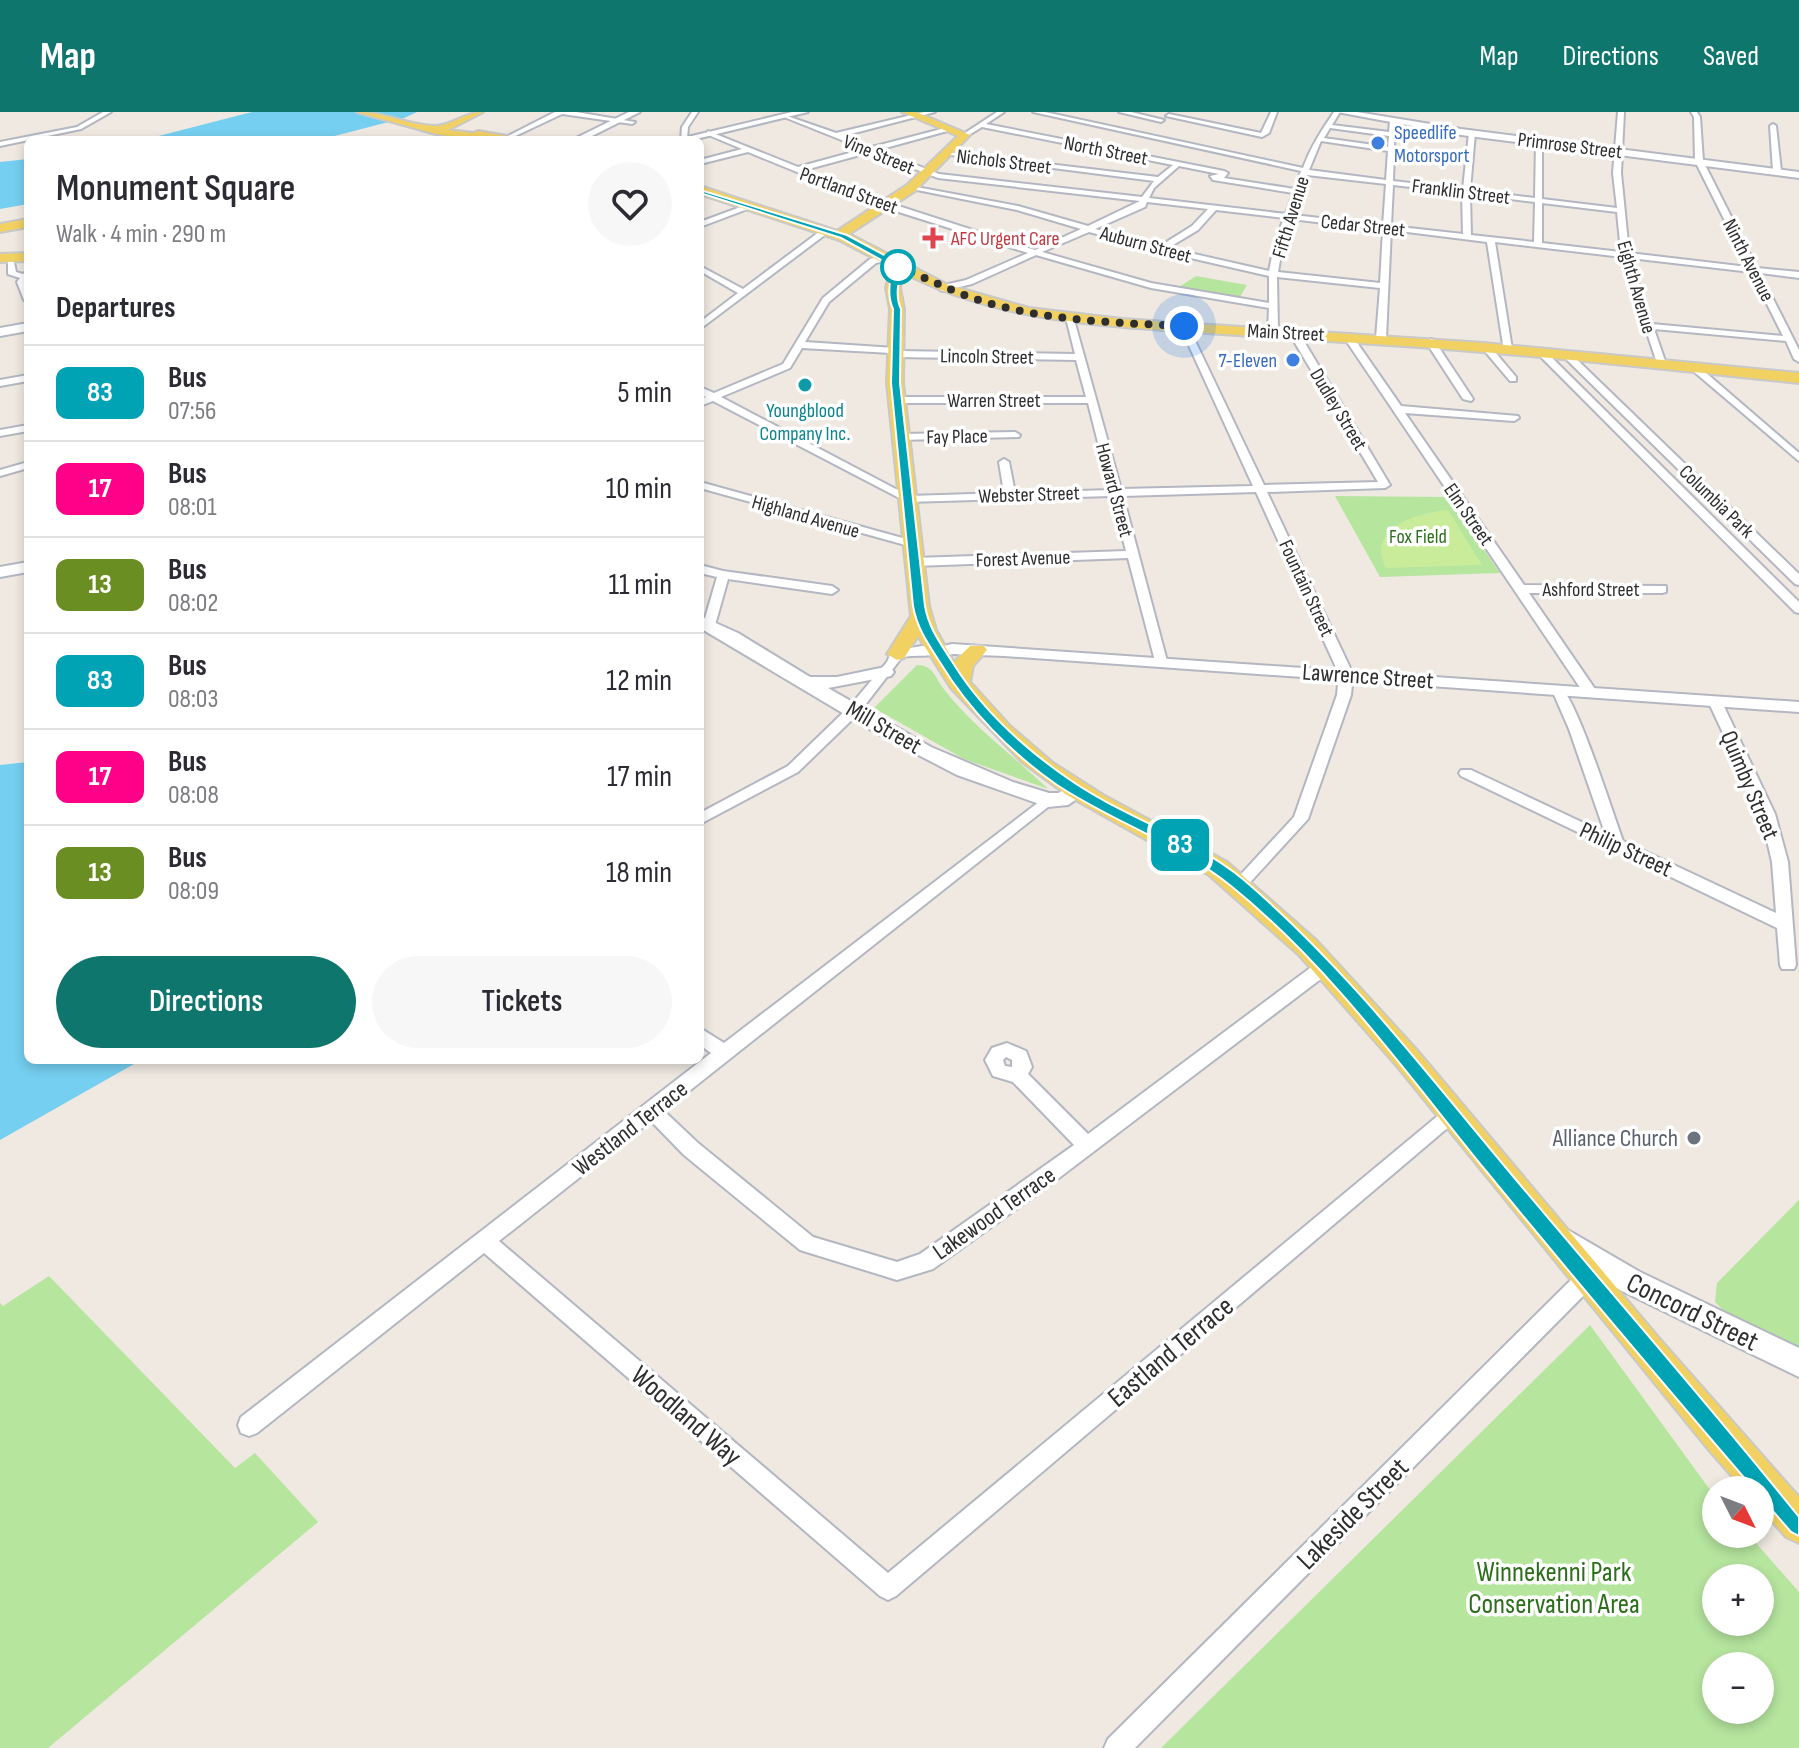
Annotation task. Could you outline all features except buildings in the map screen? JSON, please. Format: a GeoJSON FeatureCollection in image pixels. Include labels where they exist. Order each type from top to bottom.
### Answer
{"type":"FeatureCollection","features":[{"type":"Feature","properties":{"kind":"main road"},"geometry":{"type":"LineString","coordinates":[[362,112],[483,136]]}},
{"type":"Feature","properties":{"kind":"main road"},"geometry":{"type":"LineString","coordinates":[[422,136],[478,112]]}},
{"type":"Feature","properties":{"kind":"main road"},"geometry":{"type":"LineString","coordinates":[[586,136],[619,121],[650,112]]}},
{"type":"Feature","properties":{"kind":"main road"},"geometry":{"type":"LineString","coordinates":[[695,136],[804,112]]}},
{"type":"Feature","properties":{"kind":"main road","name":"Primrose Street"},"geometry":{"type":"LineString","coordinates":[[1339,112],[1472,133],[1799,175]]}},
{"type":"Feature","properties":{"kind":"main road"},"geometry":{"type":"LineString","coordinates":[[832,233],[911,188],[965,135],[912,114]]}},
{"type":"Feature","properties":{"kind":"main road"},"geometry":{"type":"LineString","coordinates":[[599,136],[634,117]]}},
{"type":"Feature","properties":{"kind":"main road"},"geometry":{"type":"LineString","coordinates":[[704,191],[832,233],[891,262],[911,291],[895,352],[900,437],[921,616],[937,652],[959,683],[998,728],[1078,791],[1198,856],[1239,885],[1324,967],[1452,1114],[1586,1279],[1799,1524]]}},
{"type":"Feature","properties":{"kind":"main road"},"geometry":{"type":"LineString","coordinates":[[0,228],[24,224]]}},
{"type":"Feature","properties":{"kind":"main road"},"geometry":{"type":"LineString","coordinates":[[4,258],[24,255]]}},
{"type":"Feature","properties":{"kind":"main road"},"geometry":{"type":"LineString","coordinates":[[891,262],[894,273],[911,291]]}},
{"type":"Feature","properties":{"kind":"main road","name":"Main Street"},"geometry":{"type":"LineString","coordinates":[[911,291],[948,290],[1003,307],[1070,318],[1431,342],[1799,378]]}},
{"type":"Feature","properties":{"kind":"main road"},"geometry":{"type":"LineString","coordinates":[[0,332],[24,328]]}},
{"type":"Feature","properties":{"kind":"main road"},"geometry":{"type":"LineString","coordinates":[[0,572],[24,568]]}},
{"type":"Feature","properties":{"kind":"main road"},"geometry":{"type":"LineString","coordinates":[[806,681],[837,683],[892,663],[921,616]]}},
{"type":"Feature","properties":{"kind":"main road","name":"Mill Street"},"geometry":{"type":"LineString","coordinates":[[704,623],[973,776],[1048,800]]}},
{"type":"Feature","properties":{"kind":"main road"},"geometry":{"type":"LineString","coordinates":[[959,683],[963,664],[977,650]]}},
{"type":"Feature","properties":{"kind":"main road"},"geometry":{"type":"LineString","coordinates":[[1048,800],[1061,800],[1078,791]]}},
{"type":"Feature","properties":{"kind":"main road","name":"Concord Street"},"geometry":{"type":"LineString","coordinates":[[1547,1231],[1630,1281],[1799,1363]]}},
{"type":"Feature","properties":{"kind":"street"},"geometry":{"type":"LineString","coordinates":[[44,136],[81,127],[108,112]]}},
{"type":"Feature","properties":{"kind":"street"},"geometry":{"type":"LineString","coordinates":[[509,136],[562,112],[619,121]]}},
{"type":"Feature","properties":{"kind":"street"},"geometry":{"type":"LineString","coordinates":[[683,136],[695,112]]}},
{"type":"Feature","properties":{"kind":"street"},"geometry":{"type":"LineString","coordinates":[[834,136],[912,114],[932,112]]}},
{"type":"Feature","properties":{"kind":"street"},"geometry":{"type":"LineString","coordinates":[[965,135],[1001,112]]}},
{"type":"Feature","properties":{"kind":"street","name":"Franklin Street"},"geometry":{"type":"LineString","coordinates":[[1036,112],[1304,171],[1618,210]]}},
{"type":"Feature","properties":{"kind":"street"},"geometry":{"type":"LineString","coordinates":[[1122,112],[1262,135],[1266,133],[1274,112]]}},
{"type":"Feature","properties":{"kind":"street"},"geometry":{"type":"LineString","coordinates":[[1101,149],[1177,112]]}},
{"type":"Feature","properties":{"kind":"street","name":"Fifth Avenue"},"geometry":{"type":"LineString","coordinates":[[1273,331],[1275,253],[1304,171],[1319,139],[1339,112]]}},
{"type":"Feature","properties":{"kind":"street","name":"Eighth Avenue"},"geometry":{"type":"LineString","coordinates":[[1621,112],[1618,210],[1625,255],[1661,364]]}},
{"type":"Feature","properties":{"kind":"street"},"geometry":{"type":"LineString","coordinates":[[1694,112],[1697,117],[1699,161]]}},
{"type":"Feature","properties":{"kind":"street","name":"Vine Street"},"geometry":{"type":"LineString","coordinates":[[786,116],[926,174]]}},
{"type":"Feature","properties":{"kind":"street"},"geometry":{"type":"LineString","coordinates":[[1381,338],[1389,149],[1393,121]]}},
{"type":"Feature","properties":{"kind":"street","name":"North Street"},"geometry":{"type":"LineString","coordinates":[[980,125],[1224,173],[1219,179]]}},
{"type":"Feature","properties":{"kind":"street"},"geometry":{"type":"LineString","coordinates":[[1327,126],[1391,134]]}},
{"type":"Feature","properties":{"kind":"street"},"geometry":{"type":"LineString","coordinates":[[1773,126],[1777,171]]}},
{"type":"Feature","properties":{"kind":"street"},"geometry":{"type":"LineString","coordinates":[[795,170],[949,129]]}},
{"type":"Feature","properties":{"kind":"street","name":"Portland Street"},"geometry":{"type":"LineString","coordinates":[[708,133],[886,205],[1034,253],[1141,283],[1273,306]]}},
{"type":"Feature","properties":{"kind":"street"},"geometry":{"type":"LineString","coordinates":[[1467,237],[1466,192],[1472,133]]}},
{"type":"Feature","properties":{"kind":"street"},"geometry":{"type":"LineString","coordinates":[[1319,139],[1389,149]]}},
{"type":"Feature","properties":{"kind":"street"},"geometry":{"type":"LineString","coordinates":[[0,144],[24,141]]}},
{"type":"Feature","properties":{"kind":"street"},"geometry":{"type":"LineString","coordinates":[[1538,245],[1539,141]]}},
{"type":"Feature","properties":{"kind":"street"},"geometry":{"type":"LineString","coordinates":[[704,161],[746,150]]}},
{"type":"Feature","properties":{"kind":"street","name":"Nichols Street"},"geometry":{"type":"LineString","coordinates":[[946,154],[1158,179]]}},
{"type":"Feature","properties":{"kind":"street","name":"Ninth Avenue"},"geometry":{"type":"LineString","coordinates":[[1699,161],[1799,359]]}},
{"type":"Feature","properties":{"kind":"street"},"geometry":{"type":"LineString","coordinates":[[948,290],[1142,205],[1158,179],[1178,164]]}},
{"type":"Feature","properties":{"kind":"street"},"geometry":{"type":"LineString","coordinates":[[1168,171],[1298,192]]}},
{"type":"Feature","properties":{"kind":"street","name":"Cedar Street"},"geometry":{"type":"LineString","coordinates":[[926,174],[1799,275]]}},
{"type":"Feature","properties":{"kind":"street","name":"Auburn Street"},"geometry":{"type":"LineString","coordinates":[[911,188],[1011,206],[1160,249],[1273,274],[1383,286]]}},
{"type":"Feature","properties":{"kind":"street"},"geometry":{"type":"LineString","coordinates":[[704,224],[749,207]]}},
{"type":"Feature","properties":{"kind":"street"},"geometry":{"type":"LineString","coordinates":[[1160,249],[1195,228],[1213,209]]}},
{"type":"Feature","properties":{"kind":"street"},"geometry":{"type":"LineString","coordinates":[[704,322],[832,233]]}},
{"type":"Feature","properties":{"kind":"street"},"geometry":{"type":"LineString","coordinates":[[1491,240],[1507,349]]}},
{"type":"Feature","properties":{"kind":"street"},"geometry":{"type":"LineString","coordinates":[[4,258],[12,274],[24,276]]}},
{"type":"Feature","properties":{"kind":"street"},"geometry":{"type":"LineString","coordinates":[[704,401],[787,366],[826,300],[868,265],[891,262]]}},
{"type":"Feature","properties":{"kind":"street"},"geometry":{"type":"LineString","coordinates":[[704,270],[744,293]]}},
{"type":"Feature","properties":{"kind":"street","name":"Howard Street"},"geometry":{"type":"LineString","coordinates":[[1070,318],[1161,661]]}},
{"type":"Feature","properties":{"kind":"street","name":"Fountain Street"},"geometry":{"type":"LineString","coordinates":[[1184,326],[1346,674]]}},
{"type":"Feature","properties":{"kind":"street"},"geometry":{"type":"LineString","coordinates":[[1648,326],[1789,339]]}},
{"type":"Feature","properties":{"kind":"street","name":"Dudley Street"},"geometry":{"type":"LineString","coordinates":[[1294,333],[1385,485]]}},
{"type":"Feature","properties":{"kind":"street","name":"Elm Street"},"geometry":{"type":"LineString","coordinates":[[1348,336],[1590,692]]}},
{"type":"Feature","properties":{"kind":"street"},"geometry":{"type":"LineString","coordinates":[[1431,342],[1468,399]]}},
{"type":"Feature","properties":{"kind":"street","name":"Lincoln Street"},"geometry":{"type":"LineString","coordinates":[[802,345],[895,352],[1078,357]]}},
{"type":"Feature","properties":{"kind":"street"},"geometry":{"type":"LineString","coordinates":[[1486,347],[1513,379]]}},
{"type":"Feature","properties":{"kind":"street","name":"Columbia Park"},"geometry":{"type":"LineString","coordinates":[[1541,352],[1799,609]]}},
{"type":"Feature","properties":{"kind":"street","name":"Columbia Park"},"geometry":{"type":"LineString","coordinates":[[1567,355],[1799,581]]}},
{"type":"Feature","properties":{"kind":"street"},"geometry":{"type":"LineString","coordinates":[[1695,368],[1799,458]]}},
{"type":"Feature","properties":{"kind":"street"},"geometry":{"type":"LineString","coordinates":[[0,383],[24,379]]}},
{"type":"Feature","properties":{"kind":"street"},"geometry":{"type":"LineString","coordinates":[[704,392],[907,499]]}},
{"type":"Feature","properties":{"kind":"street","name":"Warren Street"},"geometry":{"type":"LineString","coordinates":[[897,400],[1091,400]]}},
{"type":"Feature","properties":{"kind":"street"},"geometry":{"type":"LineString","coordinates":[[1397,409],[1514,418]]}},
{"type":"Feature","properties":{"kind":"street"},"geometry":{"type":"LineString","coordinates":[[0,433],[24,429]]}},
{"type":"Feature","properties":{"kind":"street","name":"Fay Place"},"geometry":{"type":"LineString","coordinates":[[900,437],[1015,435]]}},
{"type":"Feature","properties":{"kind":"street","name":"Columbia Park"},"geometry":{"type":"LineString","coordinates":[[1643,452],[1665,452]]}},
{"type":"Feature","properties":{"kind":"street"},"geometry":{"type":"LineString","coordinates":[[1004,462],[1010,495]]}},
{"type":"Feature","properties":{"kind":"street"},"geometry":{"type":"LineString","coordinates":[[0,473],[24,466]]}},
{"type":"Feature","properties":{"kind":"street","name":"Webster Street"},"geometry":{"type":"LineString","coordinates":[[907,499],[1385,485]]}},
{"type":"Feature","properties":{"kind":"street","name":"Highland Avenue"},"geometry":{"type":"LineString","coordinates":[[704,489],[914,553]]}},
{"type":"Feature","properties":{"kind":"street","name":"Columbia Park"},"geometry":{"type":"LineString","coordinates":[[1742,552],[1769,551]]}},
{"type":"Feature","properties":{"kind":"street","name":"Forest Avenue"},"geometry":{"type":"LineString","coordinates":[[914,553],[1132,554]]}},
{"type":"Feature","properties":{"kind":"street"},"geometry":{"type":"LineString","coordinates":[[704,570],[832,590]]}},
{"type":"Feature","properties":{"kind":"street"},"geometry":{"type":"LineString","coordinates":[[704,623],[723,575]]}},
{"type":"Feature","properties":{"kind":"street","name":"Ashford Street"},"geometry":{"type":"LineString","coordinates":[[1521,589],[1662,589]]}},
{"type":"Feature","properties":{"kind":"street","name":"Lawrence Street"},"geometry":{"type":"LineString","coordinates":[[937,652],[977,650],[1161,661],[1799,707]]}},
{"type":"Feature","properties":{"kind":"street"},"geometry":{"type":"LineString","coordinates":[[704,817],[793,769],[854,710],[892,663],[925,658],[937,652]]}},
{"type":"Feature","properties":{"kind":"street"},"geometry":{"type":"LineString","coordinates":[[1239,885],[1301,819],[1344,695],[1346,674]]}},
{"type":"Feature","properties":{"kind":"street"},"geometry":{"type":"LineString","coordinates":[[1559,690],[1617,845]]}},
{"type":"Feature","properties":{"kind":"street","name":"Quimby Street"},"geometry":{"type":"LineString","coordinates":[[1715,701],[1768,814],[1780,862],[1788,965]]}},
{"type":"Feature","properties":{"kind":"street","name":"Philip Street"},"geometry":{"type":"LineString","coordinates":[[1466,773],[1786,925]]}},
{"type":"Feature","properties":{"kind":"street","name":"Westland Terrace"},"geometry":{"type":"LineString","coordinates":[[249,1425],[1048,800]]}},
{"type":"Feature","properties":{"kind":"street","name":"Lakewood Terrace"},"geometry":{"type":"LineString","coordinates":[[652,1111],[691,1149],[807,1244],[897,1271],[926,1262],[1087,1146],[1324,967]]}},
{"type":"Feature","properties":{"kind":"street"},"geometry":{"type":"LineString","coordinates":[[704,1038],[725,1054]]}},
{"type":"Feature","properties":{"kind":"street"},"geometry":{"type":"LineString","coordinates":[[1017,1074],[1087,1146]]}},
{"type":"Feature","properties":{"kind":"street","name":"Eastland Terrace"},"geometry":{"type":"LineString","coordinates":[[888,1588],[1452,1114]]}},
{"type":"Feature","properties":{"kind":"street","name":"Woodland Way"},"geometry":{"type":"LineString","coordinates":[[485,1242],[888,1588]]}},
{"type":"Feature","properties":{"kind":"street","name":"Lakeside Street"},"geometry":{"type":"LineString","coordinates":[[1117,1748],[1586,1279]]}},
{"type":"Feature","properties":{"kind":"green space"},"geometry":{"type":"Polygon","coordinates":[[[1196,276],[1247,285],[1240,297],[1179,287],[1196,276]]]}},
{"type":"Feature","properties":{"kind":"green space","name":"Fox Field"},"geometry":{"type":"Polygon","coordinates":[[[1335,496],[1448,497],[1500,573],[1380,577],[1335,496]]]}},
{"type":"Feature","properties":{"kind":"green space"},"geometry":{"type":"Polygon","coordinates":[[[1448,510],[1482,565],[1386,568],[1381,554],[1382,543],[1388,533],[1409,519],[1448,510]]]}},
{"type":"Feature","properties":{"kind":"green space"},"geometry":{"type":"Polygon","coordinates":[[[917,665],[930,669],[967,715],[1048,789],[964,759],[874,708],[917,665]]]}},
{"type":"Feature","properties":{"kind":"green space"},"geometry":{"type":"Polygon","coordinates":[[[1799,1200],[1799,1350],[1730,1317],[1715,1302],[1717,1283],[1799,1200]]]}},
{"type":"Feature","properties":{"kind":"green space"},"geometry":{"type":"Polygon","coordinates":[[[49,1276],[235,1468],[255,1453],[318,1522],[48,1748],[0,1748],[0,1303],[3,1306],[49,1276]]]}},
{"type":"Feature","properties":{"kind":"green space","name":"Winnekenni Park Conservation Area"},"geometry":{"type":"Polygon","coordinates":[[[1590,1325],[1702,1479],[1702,1548],[1760,1548],[1799,1592],[1799,1748],[1161,1748],[1590,1325]]]}},
{"type":"Feature","properties":{"kind":"water"},"geometry":{"type":"Polygon","coordinates":[[[252,112],[417,112],[334,136],[159,136],[252,112]]]}},
{"type":"Feature","properties":{"kind":"water"},"geometry":{"type":"Polygon","coordinates":[[[24,159],[24,205],[0,209],[0,162],[24,159]]]}},
{"type":"Feature","properties":{"kind":"water"},"geometry":{"type":"Polygon","coordinates":[[[24,762],[24,1064],[134,1064],[0,1140],[0,765],[24,762]]]}},
{"type":"Feature","properties":{"kind":"bus line","name":"83"},"geometry":{"type":"LineString","coordinates":[[704,191],[844,237],[898,266],[894,273],[894,302],[897,309],[895,383],[919,606],[923,625],[943,662],[982,711],[1062,781],[1198,856],[1236,882],[1291,932],[1348,991],[1591,1284],[1755,1477],[1799,1524]]}},
{"type":"Feature","properties":{"kind":"place","name":"Speedlife Motorsport"},"geometry":{"type":"Point","coordinates":[1378,143]}},
{"type":"Feature","properties":{"kind":"place","name":"AFC Urgent Care"},"geometry":{"type":"Point","coordinates":[933,238]}},
{"type":"Feature","properties":{"kind":"place","name":"7-Eleven"},"geometry":{"type":"Point","coordinates":[1293,360]}},
{"type":"Feature","properties":{"kind":"place","name":"Youngblood Company Inc."},"geometry":{"type":"Point","coordinates":[805,385]}},
{"type":"Feature","properties":{"kind":"place","name":"Alliance Church"},"geometry":{"type":"Point","coordinates":[1694,1138]}},
{"type":"Feature","properties":{"kind":"route"},"geometry":{"type":"LineString","coordinates":[[898,267],[943,288],[1010,309],[1070,318],[1184,326]]}}]}
